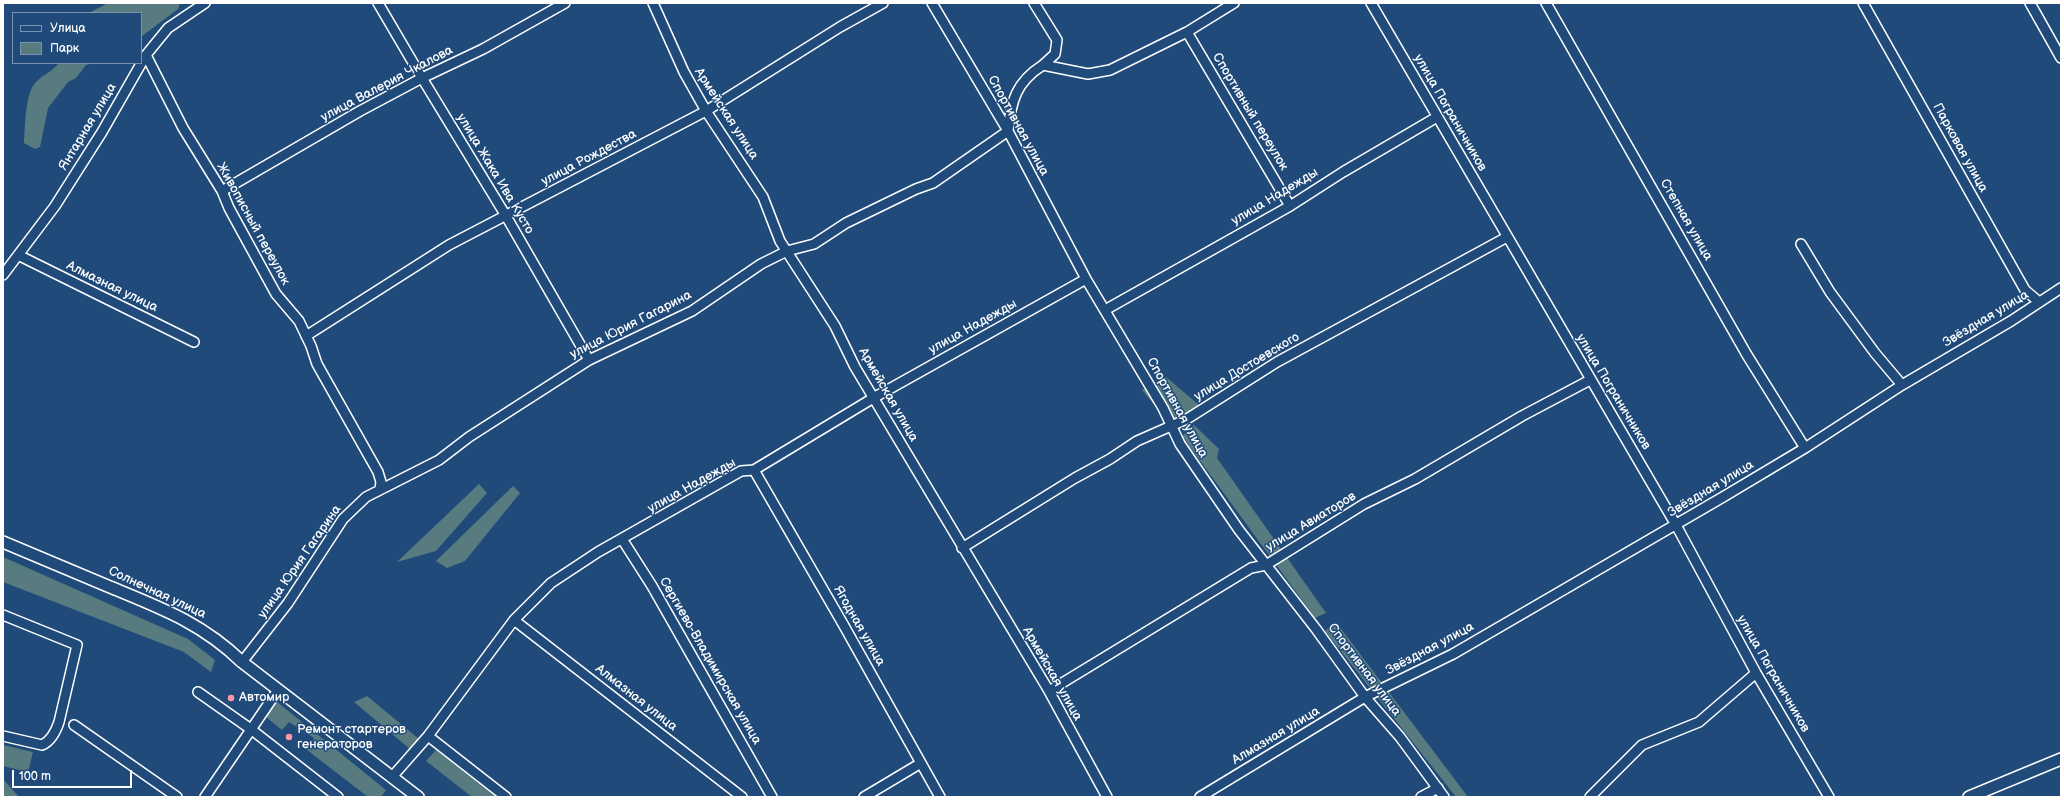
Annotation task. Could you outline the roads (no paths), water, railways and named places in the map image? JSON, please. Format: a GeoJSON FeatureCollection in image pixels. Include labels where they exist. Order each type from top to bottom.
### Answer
{"type":"FeatureCollection","features":[{"type":"Feature","properties":{"kind":"street","name":"Янтарная улица"},"geometry":{"type":"LineString","coordinates":[[142,62],[168,28],[205,3]]}},
{"type":"Feature","properties":{"kind":"street","name":"улица Жака Ива Кусто"},"geometry":{"type":"LineString","coordinates":[[378,3],[506,216],[589,360]]}},
{"type":"Feature","properties":{"kind":"street","name":"улица Валерия Чкалова"},"geometry":{"type":"LineString","coordinates":[[222,191],[422,78],[483,49],[565,3]]}},
{"type":"Feature","properties":{"kind":"street","name":"Армейская улица"},"geometry":{"type":"LineString","coordinates":[[653,3],[684,72],[706,111],[763,197],[780,241],[835,326],[855,367],[1049,691],[1107,797]]}},
{"type":"Feature","properties":{"kind":"street","name":"улица Рождества"},"geometry":{"type":"LineString","coordinates":[[306,336],[443,249],[706,111],[827,35],[883,3]]}},
{"type":"Feature","properties":{"kind":"street","name":"Спортивная улица"},"geometry":{"type":"LineString","coordinates":[[932,3],[1008,131],[1086,279],[1163,408],[1170,426],[1180,444],[1239,530],[1316,629],[1365,697],[1400,737],[1444,797]]}},
{"type":"Feature","properties":{"kind":"street"},"geometry":{"type":"LineString","coordinates":[[1008,131],[1009,115],[1016,91],[1030,73],[1043,65],[1055,54],[1057,40],[1034,3]]}},
{"type":"Feature","properties":{"kind":"street"},"geometry":{"type":"LineString","coordinates":[[1043,65],[1088,74],[1110,70],[1187,32],[1234,3]]}},
{"type":"Feature","properties":{"kind":"street","name":"улица Пограничников"},"geometry":{"type":"LineString","coordinates":[[1370,3],[1676,525],[1756,673],[1829,797]]}},
{"type":"Feature","properties":{"kind":"street","name":"Степная улица"},"geometry":{"type":"LineString","coordinates":[[1546,3],[1747,354],[1805,448]]}},
{"type":"Feature","properties":{"kind":"street","name":"Парковая улица"},"geometry":{"type":"LineString","coordinates":[[1862,3],[2025,290],[2039,302]]}},
{"type":"Feature","properties":{"kind":"street"},"geometry":{"type":"LineString","coordinates":[[2030,3],[2061,58]]}},
{"type":"Feature","properties":{"kind":"street","name":"Спортивный переулок"},"geometry":{"type":"LineString","coordinates":[[1187,32],[1290,206]]}},
{"type":"Feature","properties":{"kind":"street","name":"Живописный переулок"},"geometry":{"type":"LineString","coordinates":[[146,55],[183,128],[222,191],[229,208],[276,294],[299,321],[317,364],[378,472],[381,482],[380,489]]}},
{"type":"Feature","properties":{"kind":"street","name":"Янтарная улица"},"geometry":{"type":"LineString","coordinates":[[3,275],[60,200],[102,132],[141,64]]}},
{"type":"Feature","properties":{"kind":"street","name":"улица Надежды"},"geometry":{"type":"LineString","coordinates":[[1105,310],[1290,206],[1343,172],[1437,117]]}},
{"type":"Feature","properties":{"kind":"street","name":"улица Юрия Гагарина"},"geometry":{"type":"LineString","coordinates":[[242,662],[288,603],[344,519],[366,497],[439,460],[469,437],[589,360],[692,310],[761,264],[787,251],[814,244],[846,223],[916,188],[933,183],[1008,131]]}},
{"type":"Feature","properties":{"kind":"street","name":"улица Достоевского"},"geometry":{"type":"LineString","coordinates":[[962,548],[1075,478],[1110,459],[1137,441],[1186,419],[1277,362],[1507,237]]}},
{"type":"Feature","properties":{"kind":"street"},"geometry":{"type":"LineString","coordinates":[[1801,244],[1830,292],[1875,353],[1902,385]]}},
{"type":"Feature","properties":{"kind":"street","name":"Алмазная улица"},"geometry":{"type":"LineString","coordinates":[[18,255],[194,342]]}},
{"type":"Feature","properties":{"kind":"street","name":"улица Надежды"},"geometry":{"type":"LineString","coordinates":[[392,777],[428,736],[514,620],[551,583],[598,552],[741,471],[754,470],[874,397],[1086,279]]}},
{"type":"Feature","properties":{"kind":"street","name":"Звёздная улица"},"geometry":{"type":"LineString","coordinates":[[1365,697],[1453,654],[1676,525],[1805,448],[1902,385],[2061,288]]}},
{"type":"Feature","properties":{"kind":"street","name":"улица Авиаторов"},"geometry":{"type":"LineString","coordinates":[[1049,691],[1251,568],[1266,564],[1364,504],[1415,478],[1522,416],[1590,380]]}},
{"type":"Feature","properties":{"kind":"street","name":"Ягодная улица"},"geometry":{"type":"LineString","coordinates":[[754,470],[940,797]]}},
{"type":"Feature","properties":{"kind":"street","name":"Сергиево-Владимирская улица"},"geometry":{"type":"LineString","coordinates":[[622,539],[652,586],[772,797]]}},
{"type":"Feature","properties":{"kind":"street","name":"Солнечная улица"},"geometry":{"type":"LineString","coordinates":[[3,542],[176,615],[200,627],[223,644],[242,662],[418,797]]}},
{"type":"Feature","properties":{"kind":"street"},"geometry":{"type":"LineString","coordinates":[[3,615],[77,645],[59,722],[54,734],[46,743],[42,745],[3,736]]}},
{"type":"Feature","properties":{"kind":"street","name":"Алмазная улица"},"geometry":{"type":"LineString","coordinates":[[514,620],[742,797]]}},
{"type":"Feature","properties":{"kind":"street"},"geometry":{"type":"LineString","coordinates":[[1590,797],[1642,745],[1699,722],[1756,673]]}},
{"type":"Feature","properties":{"kind":"street"},"geometry":{"type":"LineString","coordinates":[[205,797],[278,690]]}},
{"type":"Feature","properties":{"kind":"street"},"geometry":{"type":"LineString","coordinates":[[198,692],[252,730],[338,797]]}},
{"type":"Feature","properties":{"kind":"street","name":"Алмазная улица"},"geometry":{"type":"LineString","coordinates":[[1200,797],[1365,697]]}},
{"type":"Feature","properties":{"kind":"street"},"geometry":{"type":"LineString","coordinates":[[74,725],[177,797]]}},
{"type":"Feature","properties":{"kind":"street"},"geometry":{"type":"LineString","coordinates":[[428,736],[506,797]]}},
{"type":"Feature","properties":{"kind":"street"},"geometry":{"type":"LineString","coordinates":[[1969,797],[2061,759]]}},
{"type":"Feature","properties":{"kind":"street"},"geometry":{"type":"LineString","coordinates":[[864,797],[921,763]]}},
{"type":"Feature","properties":{"kind":"street"},"geometry":{"type":"LineString","coordinates":[[1421,797],[1438,788]]}},
{"type":"Feature","properties":{"kind":"place","name":"Автомир"},"geometry":{"type":"Point","coordinates":[231,698]}},
{"type":"Feature","properties":{"kind":"place","name":"Ремонт стартеров генераторов"},"geometry":{"type":"Point","coordinates":[289,737]}}]}
